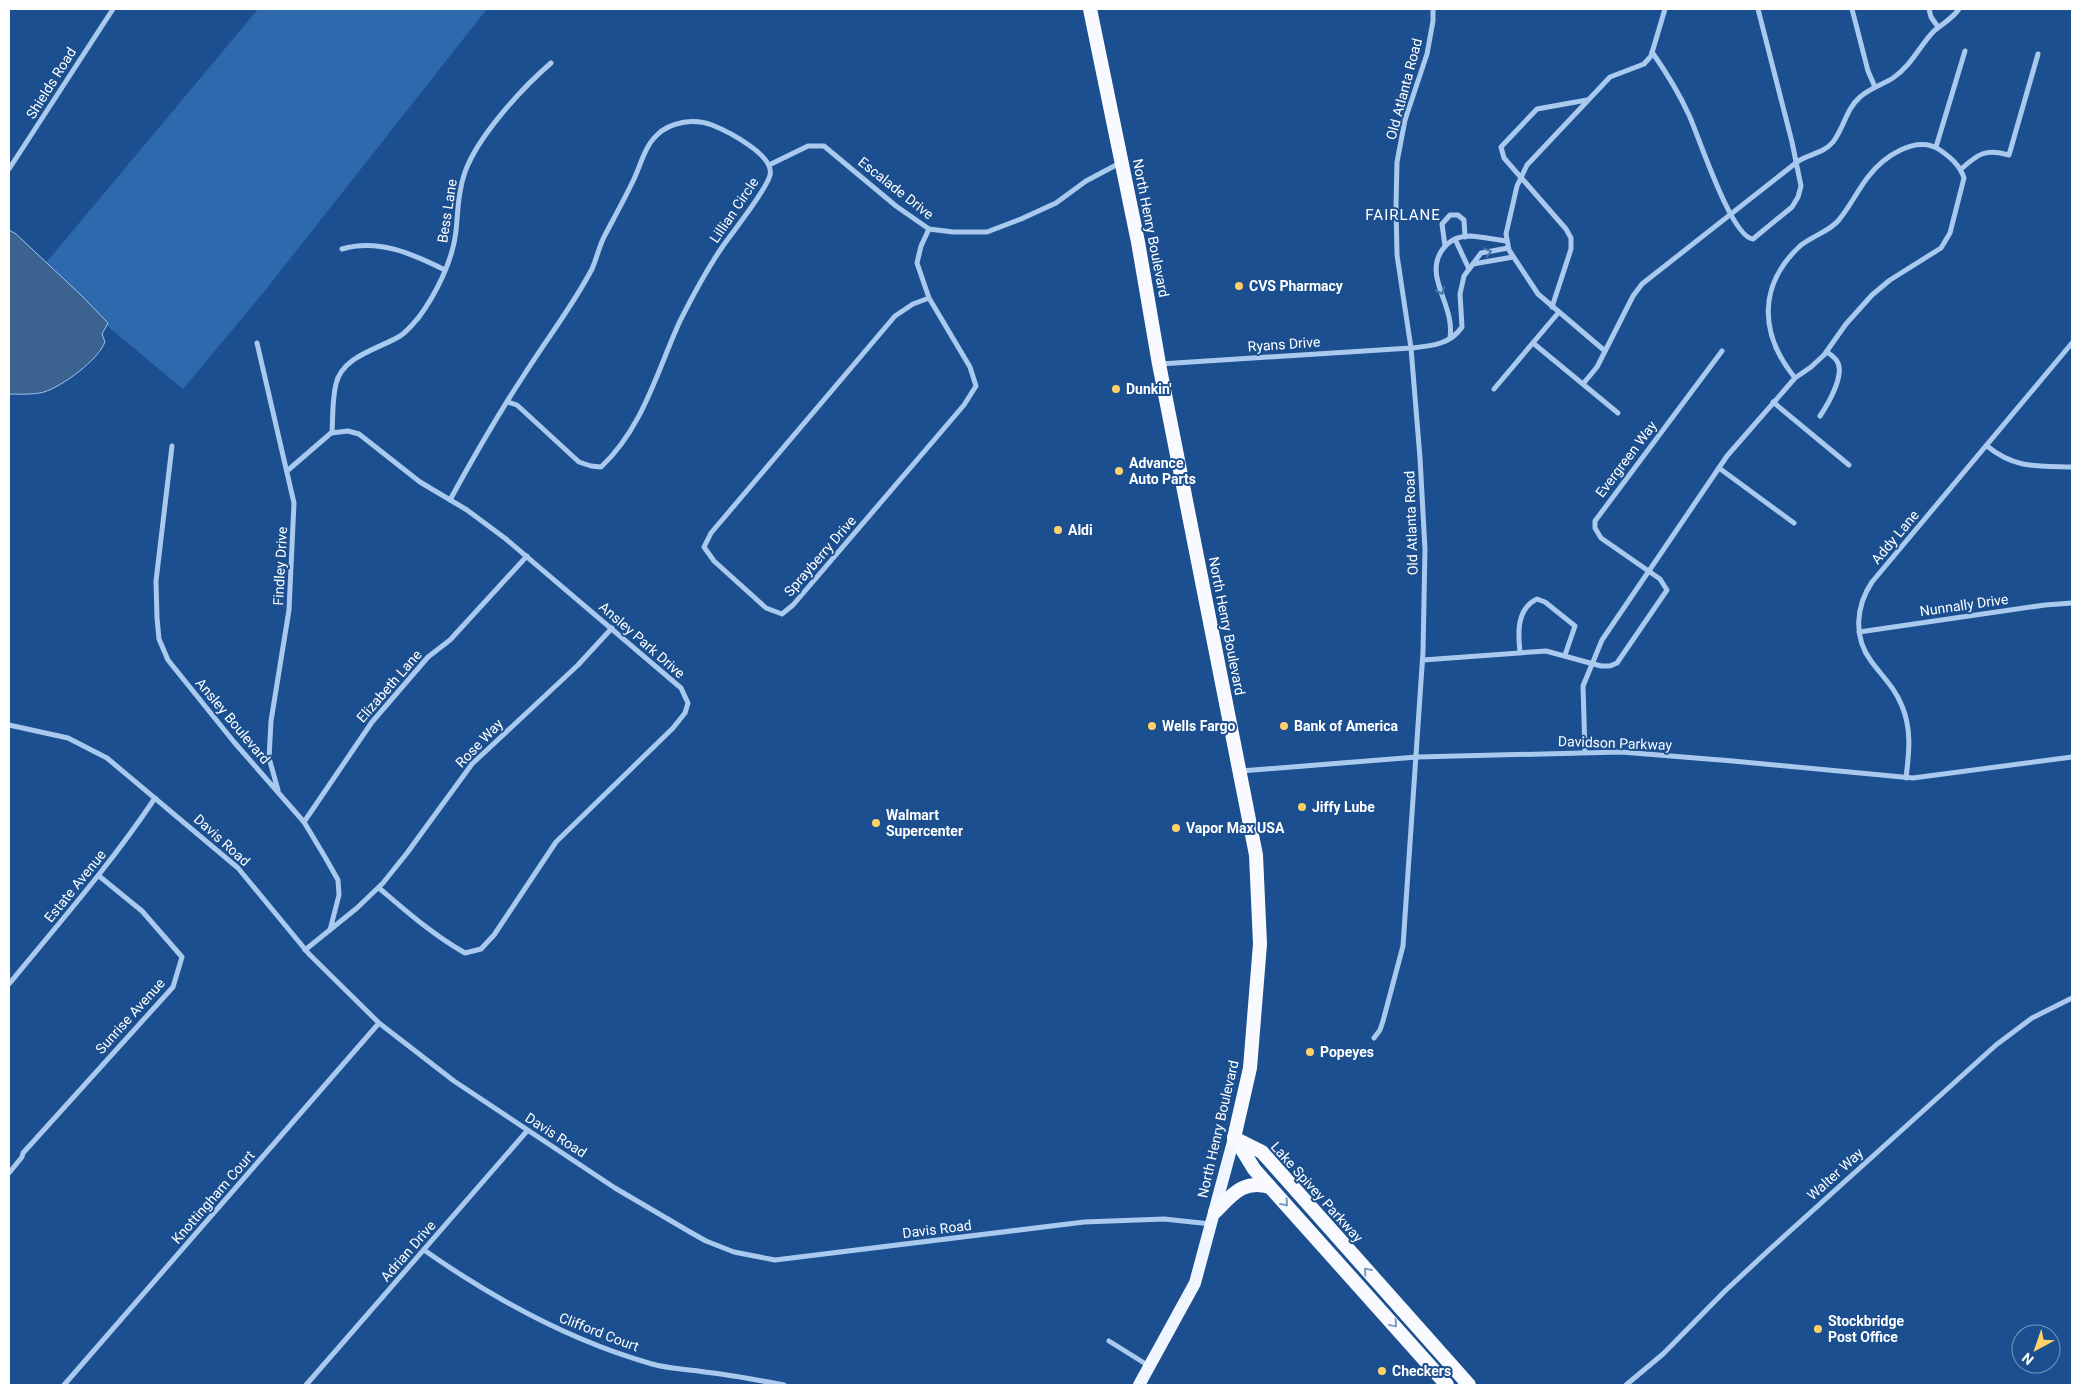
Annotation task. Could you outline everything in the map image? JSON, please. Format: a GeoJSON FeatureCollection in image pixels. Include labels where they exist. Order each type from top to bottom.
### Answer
{"type":"FeatureCollection","features":[{"type":"Feature","properties":{"kind":"highway","name":"North Henry Boulevard"},"geometry":{"type":"LineString","coordinates":[[1090,9],[1138,242],[1159,364],[1256,855],[1260,944],[1250,1068],[1234,1138]]}},
{"type":"Feature","properties":{"kind":"highway"},"geometry":{"type":"LineString","coordinates":[[1234,1138],[1254,1169],[1447,1385]]}},
{"type":"Feature","properties":{"kind":"highway","name":"Lake Spivey Parkway"},"geometry":{"type":"LineString","coordinates":[[1234,1138],[1262,1152],[1469,1385]]}},
{"type":"Feature","properties":{"kind":"highway"},"geometry":{"type":"LineString","coordinates":[[1213,1218],[1244,1187],[1251,1184],[1270,1187]]}},
{"type":"Feature","properties":{"kind":"main road","name":"North Henry Boulevard"},"geometry":{"type":"LineString","coordinates":[[1139,1385],[1195,1283],[1234,1138]]}},
{"type":"Feature","properties":{"kind":"street","name":"Shields Road"},"geometry":{"type":"LineString","coordinates":[[9,169],[113,9]]}},
{"type":"Feature","properties":{"kind":"street","name":"Old Atlanta Road"},"geometry":{"type":"LineString","coordinates":[[1374,1038],[1380,1030],[1383,1021],[1403,946],[1422,660],[1424,542],[1420,458],[1411,348],[1397,255],[1397,162],[1405,120],[1427,54],[1434,20],[1433,9]]}},
{"type":"Feature","properties":{"kind":"street"},"geometry":{"type":"LineString","coordinates":[[1605,351],[1538,294],[1513,257],[1506,241],[1514,198],[1521,176],[1527,165],[1610,77],[1644,64],[1652,52],[1665,9]]}},
{"type":"Feature","properties":{"kind":"street"},"geometry":{"type":"LineString","coordinates":[[1652,52],[1689,116],[1731,214],[1746,236],[1751,239],[1756,238],[1789,211],[1796,202],[1801,186],[1797,162],[1758,9]]}},
{"type":"Feature","properties":{"kind":"street"},"geometry":{"type":"LineString","coordinates":[[1852,9],[1868,71],[1875,87]]}},
{"type":"Feature","properties":{"kind":"street"},"geometry":{"type":"LineString","coordinates":[[1929,9],[1931,18],[1938,27]]}},
{"type":"Feature","properties":{"kind":"street"},"geometry":{"type":"LineString","coordinates":[[1584,384],[1597,367],[1633,296],[1642,284],[1797,162],[1830,146],[1855,101],[1899,73],[1938,27],[1953,16],[1958,9]]}},
{"type":"Feature","properties":{"kind":"street"},"geometry":{"type":"LineString","coordinates":[[1936,148],[1965,52]]}},
{"type":"Feature","properties":{"kind":"street"},"geometry":{"type":"LineString","coordinates":[[1961,169],[1986,152],[1996,151],[2009,155],[2038,54]]}},
{"type":"Feature","properties":{"kind":"street","name":"Bess Lane"},"geometry":{"type":"LineString","coordinates":[[332,433],[336,383],[340,374],[350,362],[402,335],[430,300],[445,270],[454,246],[459,192],[470,159],[482,140],[526,87],[551,63]]}},
{"type":"Feature","properties":{"kind":"street"},"geometry":{"type":"LineString","coordinates":[[1552,307],[1572,249],[1572,242],[1566,229],[1501,153],[1501,147],[1537,109],[1588,100]]}},
{"type":"Feature","properties":{"kind":"street","name":"Lillian Circle"},"geometry":{"type":"LineString","coordinates":[[450,500],[508,402],[578,294],[592,268],[604,237],[657,134],[681,122],[710,124],[754,148],[769,165],[770,175],[723,245],[680,321],[640,417],[611,457],[601,467],[579,462],[517,405],[508,402]]}},
{"type":"Feature","properties":{"kind":"street"},"geometry":{"type":"LineString","coordinates":[[1585,752],[1583,686],[1591,663],[1602,640],[1719,468],[1741,438],[1795,378],[1811,367],[1827,352],[1846,324],[1872,295],[1890,280],[1935,253],[1945,243],[1950,234],[1964,178],[1961,169],[1936,148],[1928,144],[1913,145],[1881,164],[1866,180],[1838,221],[1802,245],[1782,268],[1769,297],[1769,329],[1778,354],[1795,378]]}},
{"type":"Feature","properties":{"kind":"street","name":"Escalade Drive"},"geometry":{"type":"LineString","coordinates":[[769,165],[808,146],[824,146],[896,206],[929,229],[953,232],[987,232],[1056,203],[1086,181],[1122,161]]}},
{"type":"Feature","properties":{"kind":"street"},"geometry":{"type":"LineString","coordinates":[[1446,246],[1442,224],[1450,214],[1458,214],[1464,220],[1465,237]]}},
{"type":"Feature","properties":{"kind":"street","name":"Sprayberry Drive"},"geometry":{"type":"LineString","coordinates":[[929,229],[921,246],[918,263],[929,298],[970,367],[976,386],[964,405],[793,605],[782,614],[766,608],[714,561],[704,547],[711,533],[895,316],[913,304],[929,298]]}},
{"type":"Feature","properties":{"kind":"street"},"geometry":{"type":"LineString","coordinates":[[1450,338],[1450,316],[1436,274],[1438,256],[1446,246],[1455,240],[1465,237],[1506,241]]}},
{"type":"Feature","properties":{"kind":"street"},"geometry":{"type":"LineString","coordinates":[[1455,240],[1471,267]]}},
{"type":"Feature","properties":{"kind":"street"},"geometry":{"type":"LineString","coordinates":[[342,249],[360,245],[386,247],[410,253],[445,270]]}},
{"type":"Feature","properties":{"kind":"street"},"geometry":{"type":"LineString","coordinates":[[1450,338],[1462,327],[1460,287],[1471,267],[1482,253],[1508,248]]}},
{"type":"Feature","properties":{"kind":"street"},"geometry":{"type":"LineString","coordinates":[[1471,267],[1513,257]]}},
{"type":"Feature","properties":{"kind":"street"},"geometry":{"type":"LineString","coordinates":[[1494,389],[1559,312]]}},
{"type":"Feature","properties":{"kind":"street","name":"Ryans Drive"},"geometry":{"type":"LineString","coordinates":[[1159,364],[1411,348],[1441,344],[1450,338]]}},
{"type":"Feature","properties":{"kind":"street","name":"Findley Drive"},"geometry":{"type":"LineString","coordinates":[[257,343],[294,503],[289,610],[271,721],[269,758],[278,793]]}},
{"type":"Feature","properties":{"kind":"street"},"geometry":{"type":"LineString","coordinates":[[1533,343],[1618,413]]}},
{"type":"Feature","properties":{"kind":"street","name":"Addy Lane"},"geometry":{"type":"LineString","coordinates":[[1906,778],[1910,745],[1905,713],[1892,686],[1866,654],[1859,632],[1858,618],[1861,602],[1872,582],[2072,344]]}},
{"type":"Feature","properties":{"kind":"street","name":"Evergreen Way"},"geometry":{"type":"LineString","coordinates":[[1422,660],[1458,659],[1546,651],[1591,663],[1610,666],[1617,663],[1666,592],[1663,582],[1601,538],[1596,532],[1596,521],[1722,350]]}},
{"type":"Feature","properties":{"kind":"street"},"geometry":{"type":"LineString","coordinates":[[1820,416],[1831,397],[1839,372],[1838,363],[1827,352]]}},
{"type":"Feature","properties":{"kind":"street"},"geometry":{"type":"LineString","coordinates":[[1773,402],[1850,465]]}},
{"type":"Feature","properties":{"kind":"street","name":"Ansley Park Drive"},"geometry":{"type":"LineString","coordinates":[[332,433],[348,431],[359,434],[420,482],[467,510],[527,556],[681,688],[688,703],[685,713],[649,753],[619,778],[556,842],[494,935],[481,949],[465,953],[454,947],[431,931],[379,888]]}},
{"type":"Feature","properties":{"kind":"street"},"geometry":{"type":"LineString","coordinates":[[288,471],[332,433]]}},
{"type":"Feature","properties":{"kind":"street","name":"Ansley Boulevard"},"geometry":{"type":"LineString","coordinates":[[172,446],[156,581],[159,639],[168,660],[193,693],[304,822],[338,880],[339,895],[330,930]]}},
{"type":"Feature","properties":{"kind":"street"},"geometry":{"type":"LineString","coordinates":[[1987,446],[2006,459],[2020,464],[2072,467]]}},
{"type":"Feature","properties":{"kind":"street"},"geometry":{"type":"LineString","coordinates":[[1719,468],[1794,523]]}},
{"type":"Feature","properties":{"kind":"street","name":"Elizabeth Lane"},"geometry":{"type":"LineString","coordinates":[[304,822],[372,722],[428,657],[450,640],[527,556]]}},
{"type":"Feature","properties":{"kind":"street"},"geometry":{"type":"LineString","coordinates":[[1520,652],[1518,633],[1520,621],[1525,609],[1537,599],[1545,602],[1575,626],[1565,655]]}},
{"type":"Feature","properties":{"kind":"street","name":"Nunnally Drive"},"geometry":{"type":"LineString","coordinates":[[1859,632],[2045,605],[2072,603]]}},
{"type":"Feature","properties":{"kind":"street","name":"Rose Way"},"geometry":{"type":"LineString","coordinates":[[379,888],[472,764],[578,665],[612,628]]}},
{"type":"Feature","properties":{"kind":"street","name":"Davis Road"},"geometry":{"type":"LineString","coordinates":[[9,725],[68,738],[106,758],[238,868],[305,950],[379,1023],[454,1081],[527,1131],[615,1188],[706,1241],[734,1252],[775,1260],[1084,1222],[1213,1218]]}},
{"type":"Feature","properties":{"kind":"street","name":"Davidson Parkway"},"geometry":{"type":"LineString","coordinates":[[1240,771],[1417,757],[1621,752],[1906,778],[1924,778],[2072,756]]}},
{"type":"Feature","properties":{"kind":"street","name":"Estate Avenue"},"geometry":{"type":"LineString","coordinates":[[9,984],[99,876],[131,835],[155,798]]}},
{"type":"Feature","properties":{"kind":"street","name":"Sunrise Avenue"},"geometry":{"type":"LineString","coordinates":[[9,1173],[22,1157],[23,1152],[173,987],[180,970],[182,958],[164,935],[142,911],[99,876]]}},
{"type":"Feature","properties":{"kind":"street"},"geometry":{"type":"LineString","coordinates":[[305,950],[379,888]]}},
{"type":"Feature","properties":{"kind":"street","name":"Walter Way"},"geometry":{"type":"LineString","coordinates":[[1626,1385],[1663,1354],[1725,1290],[1996,1045],[2032,1018],[2072,998]]}},
{"type":"Feature","properties":{"kind":"street","name":"Knottingham Court"},"geometry":{"type":"LineString","coordinates":[[64,1385],[379,1023]]}},
{"type":"Feature","properties":{"kind":"street","name":"Adrian Drive"},"geometry":{"type":"LineString","coordinates":[[306,1385],[527,1131]]}},
{"type":"Feature","properties":{"kind":"street","name":"Clifford Court"},"geometry":{"type":"LineString","coordinates":[[424,1250],[453,1270],[549,1326],[585,1342],[654,1364],[733,1375],[784,1385]]}},
{"type":"Feature","properties":{"kind":"street"},"geometry":{"type":"LineString","coordinates":[[1109,1341],[1150,1367]]}},
{"type":"Feature","properties":{"kind":"shaded area"},"geometry":{"type":"Polygon","coordinates":[[[258,9],[487,9],[267,288],[183,389],[40,270],[258,9]]]}},
{"type":"Feature","properties":{"kind":"shaded area"},"geometry":{"type":"Polygon","coordinates":[[[9,230],[16,234],[82,296],[108,323],[102,334],[105,342],[95,357],[79,372],[61,384],[40,393],[9,394],[9,230]]]}},
{"type":"Feature","properties":{"kind":"place","name":"CVS Pharmacy"},"geometry":{"type":"Point","coordinates":[1239,286]}},
{"type":"Feature","properties":{"kind":"place","name":"Dunkin'"},"geometry":{"type":"Point","coordinates":[1116,389]}},
{"type":"Feature","properties":{"kind":"place","name":"Advance Auto Parts"},"geometry":{"type":"Point","coordinates":[1119,471]}},
{"type":"Feature","properties":{"kind":"place","name":"Aldi"},"geometry":{"type":"Point","coordinates":[1058,530]}},
{"type":"Feature","properties":{"kind":"place","name":"Wells Fargo"},"geometry":{"type":"Point","coordinates":[1152,726]}},
{"type":"Feature","properties":{"kind":"place","name":"Bank of America"},"geometry":{"type":"Point","coordinates":[1284,726]}},
{"type":"Feature","properties":{"kind":"place","name":"Jiffy Lube"},"geometry":{"type":"Point","coordinates":[1302,807]}},
{"type":"Feature","properties":{"kind":"place","name":"Walmart Supercenter"},"geometry":{"type":"Point","coordinates":[876,823]}},
{"type":"Feature","properties":{"kind":"place","name":"Vapor Max USA"},"geometry":{"type":"Point","coordinates":[1176,828]}},
{"type":"Feature","properties":{"kind":"place","name":"Popeyes"},"geometry":{"type":"Point","coordinates":[1310,1052]}},
{"type":"Feature","properties":{"kind":"place","name":"Stockbridge Post Office"},"geometry":{"type":"Point","coordinates":[1818,1329]}},
{"type":"Feature","properties":{"kind":"place","name":"Checkers"},"geometry":{"type":"Point","coordinates":[1382,1371]}},
{"type":"Feature","properties":{"kind":"district","name":"FAIRLANE"},"geometry":{"type":"Point","coordinates":[1403,215]}}]}
